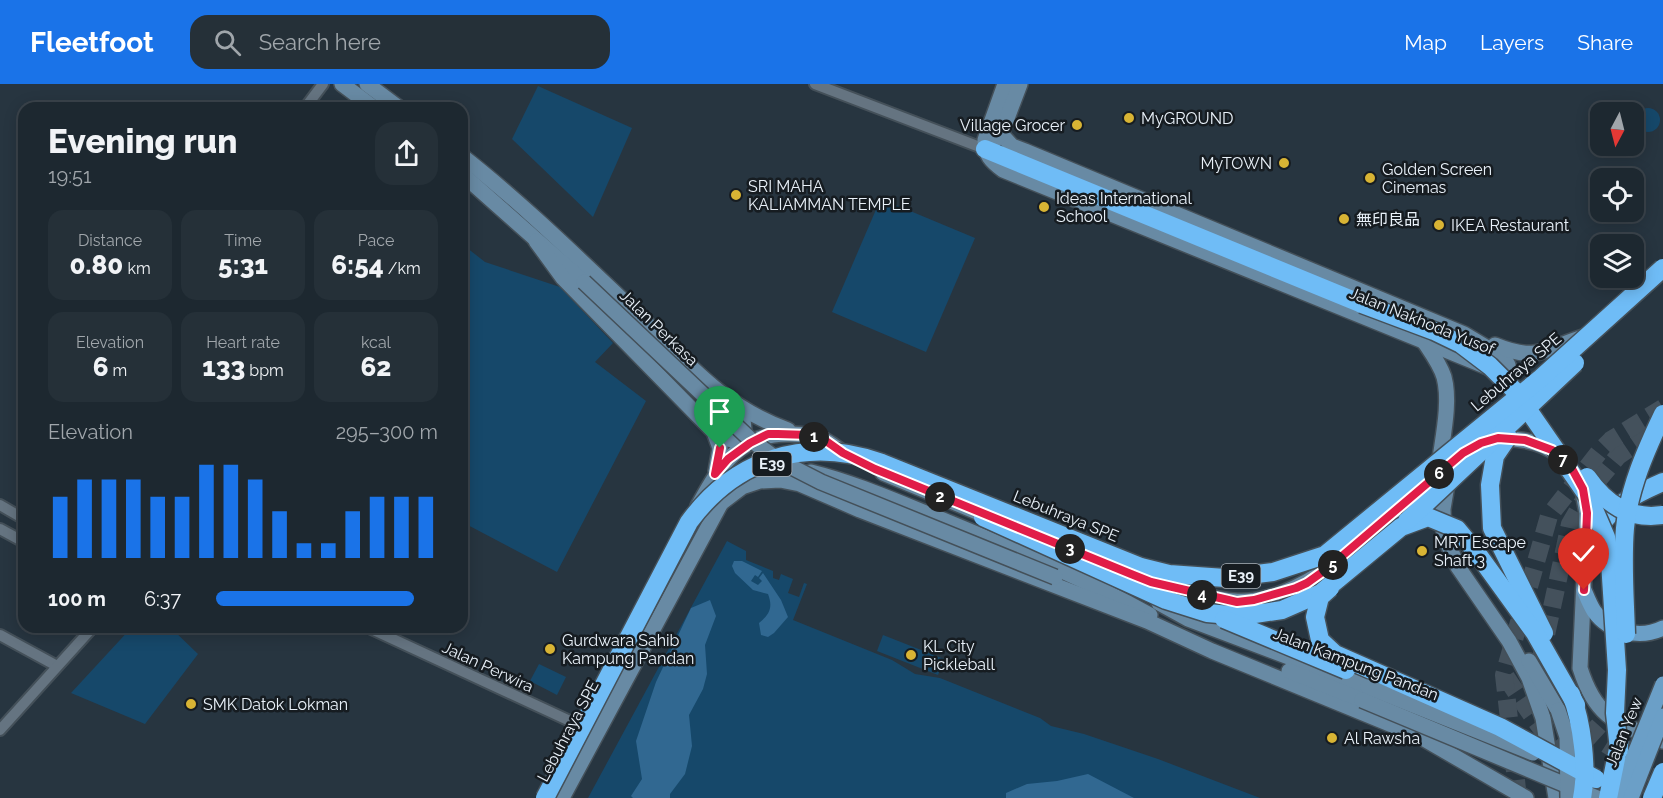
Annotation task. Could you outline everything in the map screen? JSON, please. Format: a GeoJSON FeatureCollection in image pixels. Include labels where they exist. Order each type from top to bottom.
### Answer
{"type":"FeatureCollection","features":[{"type":"Feature","properties":{"kind":"highway"},"geometry":{"type":"LineString","coordinates":[[985,149],[1461,344],[1490,366],[1514,389],[1558,436],[1597,491],[1612,505],[1627,513],[1642,516],[1663,515]]}},
{"type":"Feature","properties":{"kind":"highway","name":"Lebuhraya SPE"},"geometry":{"type":"LineString","coordinates":[[555,798],[711,507],[743,478],[767,466],[805,457],[844,459],[897,473],[1141,567],[1169,574],[1225,578],[1273,573],[1325,555],[1545,377],[1663,268]]}},
{"type":"Feature","properties":{"kind":"highway"},"geometry":{"type":"LineString","coordinates":[[1463,453],[1545,377],[1663,280]]}},
{"type":"Feature","properties":{"kind":"highway","name":"Lebuhraya SPE"},"geometry":{"type":"LineString","coordinates":[[546,798],[682,535],[698,510],[719,489],[756,465],[798,453],[841,452],[868,459],[1058,545],[1137,576],[1167,583],[1227,590],[1278,582],[1329,563],[1613,326],[1663,280]]}},
{"type":"Feature","properties":{"kind":"highway"},"geometry":{"type":"LineString","coordinates":[[1585,793],[1500,727],[1335,654],[1320,640],[1316,617],[1320,597],[1500,435],[1613,326]]}},
{"type":"Feature","properties":{"kind":"highway"},"geometry":{"type":"LineString","coordinates":[[1545,377],[1496,456],[1490,485],[1492,528],[1546,635],[1567,708]]}},
{"type":"Feature","properties":{"kind":"highway"},"geometry":{"type":"LineString","coordinates":[[1514,389],[1588,498],[1606,537],[1610,562],[1616,652],[1615,713],[1619,750],[1619,797]]}},
{"type":"Feature","properties":{"kind":"highway"},"geometry":{"type":"LineString","coordinates":[[1619,750],[1626,707],[1627,680],[1624,578],[1626,526],[1638,472],[1663,414]]}},
{"type":"Feature","properties":{"kind":"highway"},"geometry":{"type":"LineString","coordinates":[[897,473],[1166,600],[1207,613],[1242,616],[1282,610],[1321,593],[1401,527],[1428,517],[1457,529],[1535,633],[1583,743],[1585,793]]}},
{"type":"Feature","properties":{"kind":"highway"},"geometry":{"type":"LineString","coordinates":[[897,473],[1215,615],[1341,667],[1495,737]]}},
{"type":"Feature","properties":{"kind":"highway"},"geometry":{"type":"LineString","coordinates":[[1586,544],[1607,515],[1629,496],[1663,482]]}},
{"type":"Feature","properties":{"kind":"highway"},"geometry":{"type":"LineString","coordinates":[[1652,798],[1663,772]]}},
{"type":"Feature","properties":{"kind":"main road"},"geometry":{"type":"LineString","coordinates":[[342,84],[366,102]]}},
{"type":"Feature","properties":{"kind":"main road"},"geometry":{"type":"LineString","coordinates":[[985,149],[988,129],[1005,84]]}},
{"type":"Feature","properties":{"kind":"main road"},"geometry":{"type":"LineString","coordinates":[[985,149],[1003,137],[1020,84]]}},
{"type":"Feature","properties":{"kind":"main road"},"geometry":{"type":"LineString","coordinates":[[369,85],[391,102]]}},
{"type":"Feature","properties":{"kind":"main road","name":"Jalan Nakhoda Yusof"},"geometry":{"type":"LineString","coordinates":[[985,149],[990,160],[1003,170],[1497,371],[1504,371],[1508,365],[1504,358],[1464,334],[1012,146],[1003,137]]}},
{"type":"Feature","properties":{"kind":"main road","name":"Jalan Perkasa"},"geometry":{"type":"LineString","coordinates":[[468,161],[577,258],[710,385],[734,404],[767,423],[800,434]]}},
{"type":"Feature","properties":{"kind":"main road","name":"Jalan Perkasa"},"geometry":{"type":"LineString","coordinates":[[468,179],[584,282],[751,440],[778,460],[821,482],[1108,600]]}},
{"type":"Feature","properties":{"kind":"main road"},"geometry":{"type":"LineString","coordinates":[[536,241],[563,278],[714,432],[723,438],[732,440],[744,430],[743,419],[734,404]]}},
{"type":"Feature","properties":{"kind":"main road"},"geometry":{"type":"LineString","coordinates":[[1380,324],[1387,324],[1393,320],[1395,311],[1388,303]]}},
{"type":"Feature","properties":{"kind":"main road"},"geometry":{"type":"LineString","coordinates":[[1464,334],[1519,353],[1537,354],[1595,334]]}},
{"type":"Feature","properties":{"kind":"main road"},"geometry":{"type":"LineString","coordinates":[[1423,340],[1444,379],[1446,398],[1438,476]]}},
{"type":"Feature","properties":{"kind":"main road"},"geometry":{"type":"LineString","coordinates":[[714,432],[720,448],[715,474]]}},
{"type":"Feature","properties":{"kind":"main road","name":"Jalan Kampung Pandan"},"geometry":{"type":"LineString","coordinates":[[562,798],[618,658],[715,474],[731,456],[768,434],[809,435],[826,441],[843,453],[875,469],[945,500],[1151,582],[1237,602],[1254,600],[1307,583],[1328,568],[1463,453],[1481,443],[1498,438],[1525,440],[1552,450],[1571,467],[1583,489],[1587,513],[1581,668],[1587,690],[1595,704],[1619,723],[1663,741]]}},
{"type":"Feature","properties":{"kind":"main road"},"geometry":{"type":"LineString","coordinates":[[1463,453],[1449,474],[1444,492],[1444,535],[1458,567],[1509,641],[1529,678],[1543,718],[1556,798]]}},
{"type":"Feature","properties":{"kind":"main road","name":"Jalan Kampung Pandan"},"geometry":{"type":"LineString","coordinates":[[546,798],[590,731],[721,503],[735,489],[762,474],[781,470],[810,471],[870,491],[1015,549],[1119,598],[1148,618]]}},
{"type":"Feature","properties":{"kind":"main road","name":"Jalan Kampung Pandan"},"geometry":{"type":"LineString","coordinates":[[721,503],[742,487],[760,481],[780,480],[800,484],[849,506],[1148,618],[1495,737],[1585,793]]}},
{"type":"Feature","properties":{"kind":"main road","name":"Jalan Kampung Pandan"},"geometry":{"type":"LineString","coordinates":[[1066,547],[1188,619],[1365,694],[1585,793],[1640,798]]}},
{"type":"Feature","properties":{"kind":"main road"},"geometry":{"type":"LineString","coordinates":[[1584,590],[1594,612],[1606,623],[1622,631],[1642,634],[1662,627]]}},
{"type":"Feature","properties":{"kind":"main road","name":"Jalan Kampung Pandan"},"geometry":{"type":"LineString","coordinates":[[1108,600],[1212,651],[1419,736],[1526,798]]}},
{"type":"Feature","properties":{"kind":"main road"},"geometry":{"type":"LineString","coordinates":[[1482,603],[1567,708]]}},
{"type":"Feature","properties":{"kind":"main road","name":"Jalan Yew"},"geometry":{"type":"LineString","coordinates":[[1619,797],[1663,684]]}},
{"type":"Feature","properties":{"kind":"main road","name":"Jalan Yew"},"geometry":{"type":"LineString","coordinates":[[1619,797],[1663,716]]}},
{"type":"Feature","properties":{"kind":"main road"},"geometry":{"type":"LineString","coordinates":[[1495,779],[1512,798]]}},
{"type":"Feature","properties":{"kind":"street"},"geometry":{"type":"LineString","coordinates":[[310,102],[323,84]]}},
{"type":"Feature","properties":{"kind":"street","name":"Jalan Nakhoda Yusof"},"geometry":{"type":"LineString","coordinates":[[815,84],[985,149]]}},
{"type":"Feature","properties":{"kind":"street"},"geometry":{"type":"LineString","coordinates":[[0,506],[18,516]]}},
{"type":"Feature","properties":{"kind":"street"},"geometry":{"type":"LineString","coordinates":[[0,529],[18,539]]}},
{"type":"Feature","properties":{"kind":"street"},"geometry":{"type":"LineString","coordinates":[[0,730],[87,633]]}},
{"type":"Feature","properties":{"kind":"street","name":"Jalan Perwira"},"geometry":{"type":"LineString","coordinates":[[380,633],[590,731]]}},
{"type":"Feature","properties":{"kind":"street"},"geometry":{"type":"LineString","coordinates":[[0,635],[57,666]]}},
{"type":"Feature","properties":{"kind":"shaded area"},"geometry":{"type":"Polygon","coordinates":[[[538,86],[632,128],[593,217],[512,139],[538,86]]]}},
{"type":"Feature","properties":{"kind":"shaded area"},"geometry":{"type":"Polygon","coordinates":[[[1644,109],[1653,109],[1659,115],[1659,125],[1653,131],[1644,131],[1644,109]]]}},
{"type":"Feature","properties":{"kind":"shaded area"},"geometry":{"type":"Polygon","coordinates":[[[891,203],[975,238],[926,352],[832,312],[878,205],[891,203]]]}},
{"type":"Feature","properties":{"kind":"shaded area"},"geometry":{"type":"Polygon","coordinates":[[[468,249],[485,262],[560,287],[613,343],[595,362],[646,401],[557,572],[468,525],[468,249]]]}},
{"type":"Feature","properties":{"kind":"shaded area"},"geometry":{"type":"Polygon","coordinates":[[[727,541],[746,551],[746,560],[773,571],[773,578],[779,580],[781,574],[793,579],[788,593],[799,597],[804,583],[807,584],[793,620],[892,660],[915,674],[940,678],[1040,718],[1051,726],[1084,734],[1158,759],[1260,798],[588,798],[727,541]]]}},
{"type":"Feature","properties":{"kind":"shaded area"},"geometry":{"type":"Polygon","coordinates":[[[734,561],[742,561],[762,571],[751,581],[758,585],[762,581],[759,578],[763,573],[781,600],[788,617],[768,637],[761,635],[759,623],[770,610],[768,594],[753,590],[735,573],[732,566],[734,561]]]}},
{"type":"Feature","properties":{"kind":"shaded area"},"geometry":{"type":"Polygon","coordinates":[[[710,600],[716,616],[705,645],[707,674],[703,689],[689,715],[692,746],[685,774],[670,794],[670,798],[633,798],[631,796],[642,779],[636,741],[656,682],[691,608],[710,600]]]}},
{"type":"Feature","properties":{"kind":"shaded area"},"geometry":{"type":"Polygon","coordinates":[[[126,633],[176,633],[198,654],[145,724],[71,693],[126,633]]]}},
{"type":"Feature","properties":{"kind":"shaded area","name":"KL City Pickleball"},"geometry":{"type":"Polygon","coordinates":[[[883,635],[944,659],[938,675],[877,651],[883,635]]]}},
{"type":"Feature","properties":{"kind":"shaded area"},"geometry":{"type":"Polygon","coordinates":[[[539,664],[566,677],[557,695],[530,681],[539,664]]]}},
{"type":"Feature","properties":{"kind":"shaded area"},"geometry":{"type":"Polygon","coordinates":[[[1088,774],[1134,798],[1006,798],[1006,793],[1027,784],[1057,781],[1088,774]]]}},
{"type":"Feature","properties":{"kind":"tunnel"},"geometry":{"type":"LineString","coordinates":[[1518,798],[1504,675],[1549,516],[1611,440],[1663,408]]}},
{"type":"Feature","properties":{"kind":"tunnel"},"geometry":{"type":"LineString","coordinates":[[1538,686],[1536,681],[1570,524],[1590,490],[1618,456],[1662,426]]}},
{"type":"Feature","properties":{"kind":"tunnel"},"geometry":{"type":"LineString","coordinates":[[1506,677],[1565,758],[1593,786],[1609,798]]}},
{"type":"Feature","properties":{"kind":"tunnel"},"geometry":{"type":"LineString","coordinates":[[1546,690],[1606,744],[1663,780]]}},
{"type":"Feature","properties":{"kind":"place","name":"MyGROUND"},"geometry":{"type":"Point","coordinates":[1129,118]}},
{"type":"Feature","properties":{"kind":"place","name":"Village Grocer"},"geometry":{"type":"Point","coordinates":[1077,125]}},
{"type":"Feature","properties":{"kind":"place","name":"MyTOWN"},"geometry":{"type":"Point","coordinates":[1284,163]}},
{"type":"Feature","properties":{"kind":"place","name":"Golden Screen Cinemas"},"geometry":{"type":"Point","coordinates":[1370,178]}},
{"type":"Feature","properties":{"kind":"place","name":"SRI MAHA KALIAMMAN TEMPLE"},"geometry":{"type":"Point","coordinates":[736,195]}},
{"type":"Feature","properties":{"kind":"place","name":"Ideas International School"},"geometry":{"type":"Point","coordinates":[1044,207]}},
{"type":"Feature","properties":{"kind":"place","name":"無印良品"},"geometry":{"type":"Point","coordinates":[1344,219]}},
{"type":"Feature","properties":{"kind":"place","name":"IKEA Restaurant"},"geometry":{"type":"Point","coordinates":[1439,225]}},
{"type":"Feature","properties":{"kind":"place","name":"MRT Escape Shaft 3"},"geometry":{"type":"Point","coordinates":[1422,551]}},
{"type":"Feature","properties":{"kind":"place","name":"Gurdwara Sahib Kampung Pandan"},"geometry":{"type":"Point","coordinates":[550,649]}},
{"type":"Feature","properties":{"kind":"place","name":"KL City Pickleball"},"geometry":{"type":"Point","coordinates":[911,655]}},
{"type":"Feature","properties":{"kind":"place","name":"SMK Datok Lokman"},"geometry":{"type":"Point","coordinates":[191,704]}},
{"type":"Feature","properties":{"kind":"place","name":"Al Rawsha"},"geometry":{"type":"Point","coordinates":[1332,738]}},
{"type":"Feature","properties":{"kind":"route"},"geometry":{"type":"LineString","coordinates":[[720,448],[715,474],[731,456],[768,434],[809,435],[826,441],[843,453],[875,469],[945,500],[1151,582],[1237,602],[1254,600],[1307,583],[1377,528],[1463,453],[1481,443],[1498,438],[1525,440],[1552,450],[1571,467],[1583,489],[1587,513],[1584,590]]}}]}
